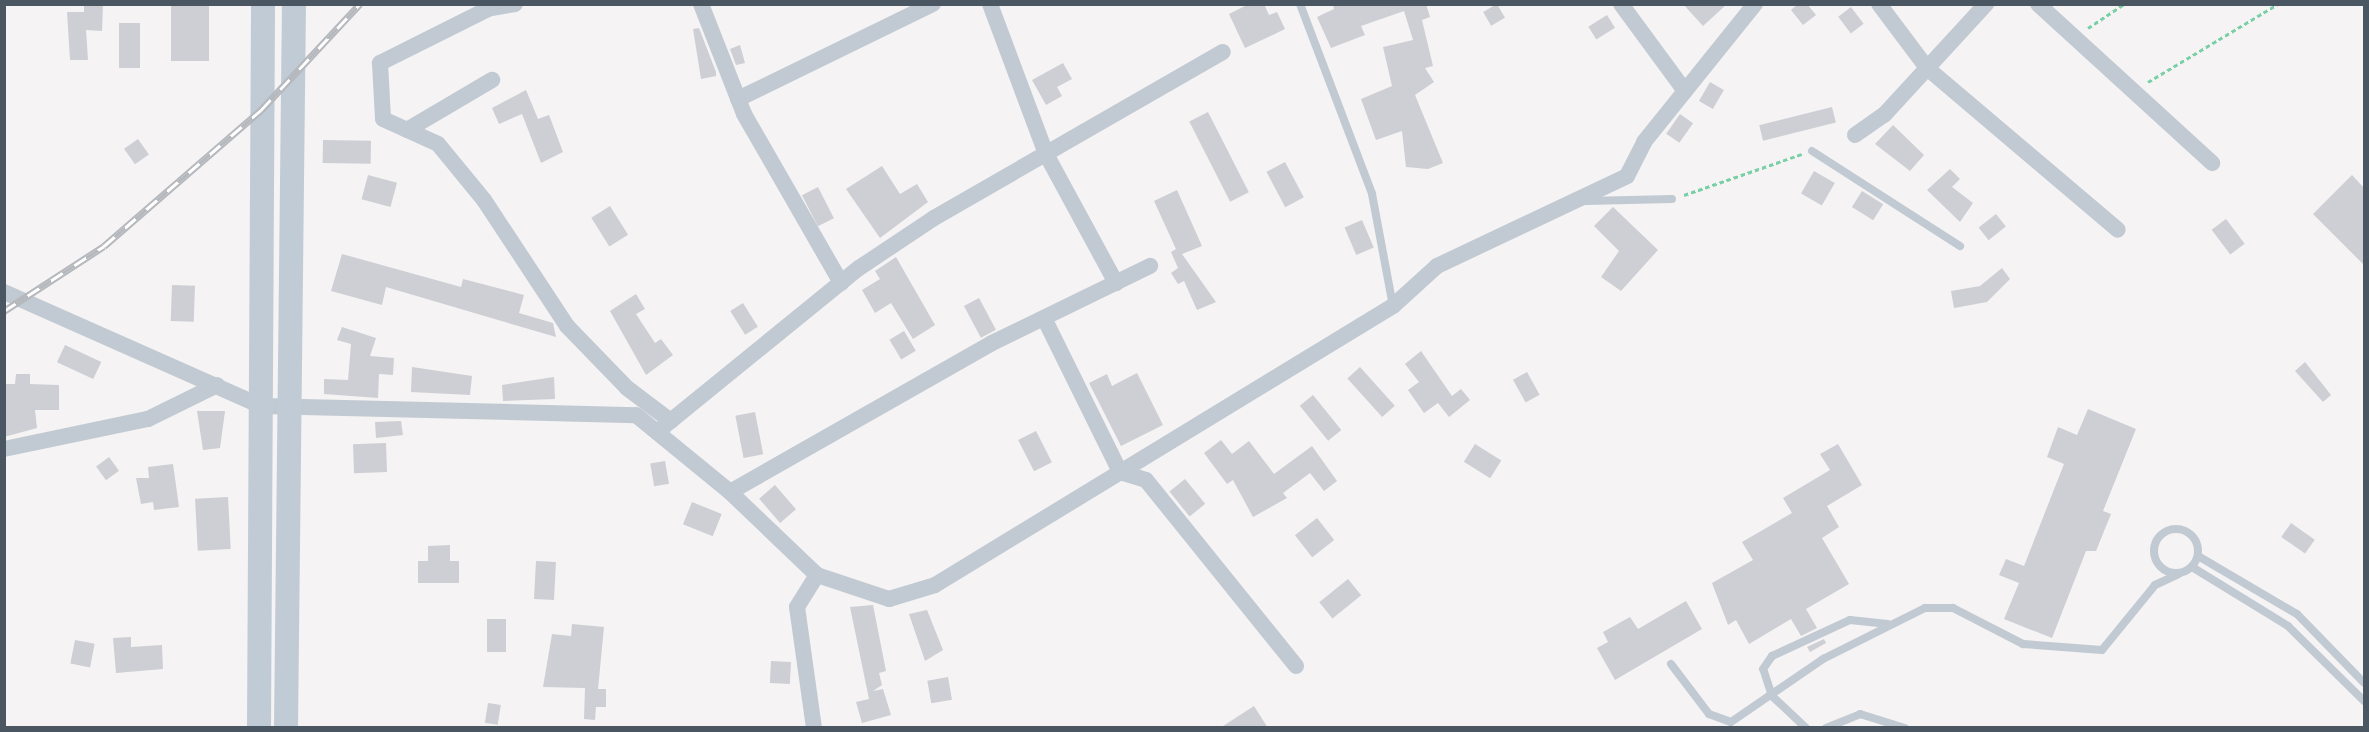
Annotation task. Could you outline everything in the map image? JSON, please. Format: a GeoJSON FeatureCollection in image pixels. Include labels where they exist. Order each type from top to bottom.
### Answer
{"type":"FeatureCollection","features":[{"type":"Feature","properties":{"kind":"main road"},"geometry":{"type":"LineString","coordinates":[[259,728],[262,4]]}},
{"type":"Feature","properties":{"kind":"main road"},"geometry":{"type":"LineString","coordinates":[[286,728],[294,4]]}},
{"type":"Feature","properties":{"kind":"street"},"geometry":{"type":"LineString","coordinates":[[515,4],[488,9],[380,63],[382,119],[438,144],[484,200],[567,326],[627,388],[671,421]]}},
{"type":"Feature","properties":{"kind":"street"},"geometry":{"type":"LineString","coordinates":[[701,4],[738,99],[841,283]]}},
{"type":"Feature","properties":{"kind":"street"},"geometry":{"type":"LineString","coordinates":[[738,99],[933,4]]}},
{"type":"Feature","properties":{"kind":"street"},"geometry":{"type":"LineString","coordinates":[[990,4],[1046,154],[1116,283]]}},
{"type":"Feature","properties":{"kind":"street"},"geometry":{"type":"LineString","coordinates":[[1621,4],[1685,91]]}},
{"type":"Feature","properties":{"kind":"street"},"geometry":{"type":"LineString","coordinates":[[4,292],[261,406],[636,415],[730,492],[817,575],[889,599],[935,585],[1393,306],[1437,266],[1579,201],[1627,176],[1644,142],[1755,4]]}},
{"type":"Feature","properties":{"kind":"street"},"geometry":{"type":"LineString","coordinates":[[1879,4],[1927,68],[2118,230]]}},
{"type":"Feature","properties":{"kind":"street"},"geometry":{"type":"LineString","coordinates":[[1855,135],[1884,115],[1986,4]]}},
{"type":"Feature","properties":{"kind":"street"},"geometry":{"type":"LineString","coordinates":[[2038,4],[2135,90],[2212,163]]}},
{"type":"Feature","properties":{"kind":"street"},"geometry":{"type":"LineString","coordinates":[[657,432],[841,283],[934,218],[1223,51]]}},
{"type":"Feature","properties":{"kind":"street"},"geometry":{"type":"LineString","coordinates":[[407,130],[492,80]]}},
{"type":"Feature","properties":{"kind":"street"},"geometry":{"type":"LineString","coordinates":[[730,492],[1044,318],[1150,267]]}},
{"type":"Feature","properties":{"kind":"street"},"geometry":{"type":"LineString","coordinates":[[1044,318],[1120,472],[1146,480],[1296,666]]}},
{"type":"Feature","properties":{"kind":"street"},"geometry":{"type":"LineString","coordinates":[[4,448],[148,419],[217,385]]}},
{"type":"Feature","properties":{"kind":"street"},"geometry":{"type":"LineString","coordinates":[[814,728],[797,607],[817,575]]}},
{"type":"Feature","properties":{"kind":"lane"},"geometry":{"type":"LineString","coordinates":[[1300,4],[1372,194],[1393,306]]}},
{"type":"Feature","properties":{"kind":"lane"},"geometry":{"type":"LineString","coordinates":[[1812,151],[1960,246]]}},
{"type":"Feature","properties":{"kind":"lane"},"geometry":{"type":"LineString","coordinates":[[1579,201],[1672,199]]}},
{"type":"Feature","properties":{"kind":"lane"},"geometry":{"type":"LineString","coordinates":[[1671,664],[1709,714],[1731,722],[1888,624],[1925,608],[1953,608],[2023,644],[2102,650],[2155,585],[2179,574],[2192,567],[2198,556],[2197,542],[2187,532],[2172,529],[2159,537],[2155,558],[2164,570],[2179,574]]}},
{"type":"Feature","properties":{"kind":"lane"},"geometry":{"type":"LineString","coordinates":[[2198,556],[2297,614],[2364,683]]}},
{"type":"Feature","properties":{"kind":"lane"},"geometry":{"type":"LineString","coordinates":[[2192,567],[2288,626],[2364,701]]}},
{"type":"Feature","properties":{"kind":"lane"},"geometry":{"type":"LineString","coordinates":[[1806,728],[1772,696],[1762,669],[1772,656],[1850,620],[1888,624]]}},
{"type":"Feature","properties":{"kind":"lane"},"geometry":{"type":"LineString","coordinates":[[1826,728],[1860,714],[1905,728]]}},
{"type":"Feature","properties":{"kind":"path"},"geometry":{"type":"LineString","coordinates":[[2075,36],[2124,4]]}},
{"type":"Feature","properties":{"kind":"path"},"geometry":{"type":"LineString","coordinates":[[2135,90],[2278,4]]}},
{"type":"Feature","properties":{"kind":"path"},"geometry":{"type":"LineString","coordinates":[[1672,199],[1812,151]]}},
{"type":"Feature","properties":{"kind":"building"},"geometry":{"type":"Polygon","coordinates":[[[84,4],[103,4],[102,31],[86,30],[88,60],[70,60],[67,12],[84,12],[84,4]]]}},
{"type":"Feature","properties":{"kind":"building"},"geometry":{"type":"Polygon","coordinates":[[[171,4],[209,4],[209,61],[171,61],[171,4]]]}},
{"type":"Feature","properties":{"kind":"building"},"geometry":{"type":"Polygon","coordinates":[[[1249,4],[1264,4],[1269,15],[1277,12],[1285,29],[1245,48],[1229,14],[1249,4]]]}},
{"type":"Feature","properties":{"kind":"building"},"geometry":{"type":"Polygon","coordinates":[[[1333,4],[1426,4],[1430,17],[1422,20],[1433,66],[1425,68],[1434,82],[1415,95],[1443,163],[1428,169],[1406,167],[1402,131],[1376,140],[1361,99],[1392,86],[1383,47],[1413,40],[1404,11],[1361,26],[1365,35],[1331,48],[1317,17],[1334,9],[1333,4]]]}},
{"type":"Feature","properties":{"kind":"building"},"geometry":{"type":"Polygon","coordinates":[[[1497,4],[1505,18],[1491,26],[1483,12],[1497,4]]]}},
{"type":"Feature","properties":{"kind":"building"},"geometry":{"type":"Polygon","coordinates":[[[1683,4],[1727,4],[1703,26],[1683,4]]]}},
{"type":"Feature","properties":{"kind":"building"},"geometry":{"type":"Polygon","coordinates":[[[1798,4],[1807,4],[1816,15],[1803,25],[1791,10],[1798,4]]]}},
{"type":"Feature","properties":{"kind":"building"},"geometry":{"type":"Polygon","coordinates":[[[1851,7],[1864,24],[1851,33],[1838,17],[1851,7]]]}},
{"type":"Feature","properties":{"kind":"building"},"geometry":{"type":"Polygon","coordinates":[[[1607,15],[1615,28],[1596,39],[1588,27],[1607,15]]]}},
{"type":"Feature","properties":{"kind":"building"},"geometry":{"type":"Polygon","coordinates":[[[119,23],[140,23],[140,68],[119,68],[119,23]]]}},
{"type":"Feature","properties":{"kind":"building"},"geometry":{"type":"Polygon","coordinates":[[[699,28],[716,72],[716,76],[701,79],[693,29],[699,28]]]}},
{"type":"Feature","properties":{"kind":"building"},"geometry":{"type":"Polygon","coordinates":[[[740,45],[745,63],[736,65],[730,49],[740,45]]]}},
{"type":"Feature","properties":{"kind":"building"},"geometry":{"type":"Polygon","coordinates":[[[1063,63],[1072,79],[1057,87],[1062,96],[1046,105],[1032,80],[1063,63]]]}},
{"type":"Feature","properties":{"kind":"building"},"geometry":{"type":"Polygon","coordinates":[[[1710,82],[1724,90],[1713,109],[1699,101],[1710,82]]]}},
{"type":"Feature","properties":{"kind":"building"},"geometry":{"type":"Polygon","coordinates":[[[526,90],[538,119],[549,115],[563,152],[541,163],[522,114],[499,124],[492,108],[526,90]]]}},
{"type":"Feature","properties":{"kind":"building"},"geometry":{"type":"Polygon","coordinates":[[[1832,107],[1836,123],[1763,141],[1759,125],[1832,107]]]}},
{"type":"Feature","properties":{"kind":"building"},"geometry":{"type":"Polygon","coordinates":[[[1208,112],[1249,192],[1230,202],[1189,122],[1208,112]]]}},
{"type":"Feature","properties":{"kind":"building"},"geometry":{"type":"Polygon","coordinates":[[[1680,114],[1693,123],[1679,143],[1666,134],[1680,114]]]}},
{"type":"Feature","properties":{"kind":"building"},"geometry":{"type":"Polygon","coordinates":[[[1893,125],[1924,155],[1910,171],[1875,144],[1893,125]]]}},
{"type":"Feature","properties":{"kind":"building"},"geometry":{"type":"Polygon","coordinates":[[[138,139],[149,155],[135,164],[124,149],[138,139]]]}},
{"type":"Feature","properties":{"kind":"building"},"geometry":{"type":"Polygon","coordinates":[[[323,140],[371,141],[371,164],[323,163],[323,140]]]}},
{"type":"Feature","properties":{"kind":"building"},"geometry":{"type":"Polygon","coordinates":[[[1285,162],[1304,197],[1285,207],[1266,172],[1285,162]]]}},
{"type":"Feature","properties":{"kind":"building"},"geometry":{"type":"Polygon","coordinates":[[[882,166],[900,194],[917,184],[928,202],[880,238],[846,189],[882,166]]]}},
{"type":"Feature","properties":{"kind":"building"},"geometry":{"type":"Polygon","coordinates":[[[1950,169],[1960,179],[1952,187],[1973,203],[1960,222],[1927,190],[1950,169]]]}},
{"type":"Feature","properties":{"kind":"building"},"geometry":{"type":"Polygon","coordinates":[[[1814,171],[1835,183],[1822,206],[1801,194],[1814,171]]]}},
{"type":"Feature","properties":{"kind":"building"},"geometry":{"type":"Polygon","coordinates":[[[368,175],[397,183],[391,207],[362,199],[368,175]]]}},
{"type":"Feature","properties":{"kind":"building"},"geometry":{"type":"Polygon","coordinates":[[[2352,175],[2364,188],[2364,265],[2313,214],[2352,175]]]}},
{"type":"Feature","properties":{"kind":"building"},"geometry":{"type":"Polygon","coordinates":[[[818,187],[834,218],[818,226],[802,195],[818,187]]]}},
{"type":"Feature","properties":{"kind":"building"},"geometry":{"type":"Polygon","coordinates":[[[1177,190],[1202,246],[1182,254],[1216,302],[1197,310],[1184,281],[1178,284],[1171,273],[1178,268],[1171,252],[1176,249],[1154,201],[1177,190]]]}},
{"type":"Feature","properties":{"kind":"building"},"geometry":{"type":"Polygon","coordinates":[[[1862,191],[1883,204],[1873,220],[1852,207],[1862,191]]]}},
{"type":"Feature","properties":{"kind":"building"},"geometry":{"type":"Polygon","coordinates":[[[610,206],[628,235],[609,246],[591,218],[610,206]]]}},
{"type":"Feature","properties":{"kind":"building"},"geometry":{"type":"Polygon","coordinates":[[[1613,207],[1658,250],[1621,291],[1601,277],[1619,251],[1594,226],[1613,207]]]}},
{"type":"Feature","properties":{"kind":"building"},"geometry":{"type":"Polygon","coordinates":[[[1996,214],[2006,227],[1989,240],[1979,228],[1996,214]]]}},
{"type":"Feature","properties":{"kind":"building"},"geometry":{"type":"Polygon","coordinates":[[[2226,219],[2245,244],[2230,255],[2212,230],[2226,219]]]}},
{"type":"Feature","properties":{"kind":"building"},"geometry":{"type":"Polygon","coordinates":[[[1362,220],[1374,248],[1356,255],[1345,227],[1362,220]]]}},
{"type":"Feature","properties":{"kind":"building"},"geometry":{"type":"Polygon","coordinates":[[[342,254],[461,287],[463,279],[524,295],[519,313],[553,323],[556,337],[386,287],[382,305],[331,291],[342,254]]]}},
{"type":"Feature","properties":{"kind":"building"},"geometry":{"type":"Polygon","coordinates":[[[896,257],[935,325],[913,339],[891,303],[875,313],[862,290],[880,279],[875,271],[896,257]]]}},
{"type":"Feature","properties":{"kind":"building"},"geometry":{"type":"Polygon","coordinates":[[[2002,268],[2010,279],[1987,302],[1954,308],[1951,291],[1980,286],[2002,268]]]}},
{"type":"Feature","properties":{"kind":"building"},"geometry":{"type":"Polygon","coordinates":[[[172,285],[195,286],[194,322],[171,321],[172,285]]]}},
{"type":"Feature","properties":{"kind":"building"},"geometry":{"type":"Polygon","coordinates":[[[636,294],[645,309],[636,314],[655,343],[661,339],[673,355],[646,375],[610,311],[636,294]]]}},
{"type":"Feature","properties":{"kind":"building"},"geometry":{"type":"Polygon","coordinates":[[[979,298],[996,330],[981,338],[964,306],[979,298]]]}},
{"type":"Feature","properties":{"kind":"building"},"geometry":{"type":"Polygon","coordinates":[[[743,303],[758,327],[745,335],[730,311],[743,303]]]}},
{"type":"Feature","properties":{"kind":"building"},"geometry":{"type":"Polygon","coordinates":[[[342,327],[376,338],[370,356],[394,358],[393,375],[379,374],[378,398],[324,394],[324,379],[348,380],[351,344],[337,340],[342,327]]]}},
{"type":"Feature","properties":{"kind":"building"},"geometry":{"type":"Polygon","coordinates":[[[904,331],[916,351],[901,359],[889,340],[904,331]]]}},
{"type":"Feature","properties":{"kind":"building"},"geometry":{"type":"Polygon","coordinates":[[[65,345],[101,362],[93,379],[57,362],[65,345]]]}},
{"type":"Feature","properties":{"kind":"building"},"geometry":{"type":"Polygon","coordinates":[[[1421,351],[1452,396],[1461,389],[1470,400],[1449,417],[1438,403],[1424,413],[1408,390],[1419,382],[1405,364],[1421,351]]]}},
{"type":"Feature","properties":{"kind":"building"},"geometry":{"type":"Polygon","coordinates":[[[2305,362],[2331,395],[2323,402],[2295,371],[2305,362]]]}},
{"type":"Feature","properties":{"kind":"building"},"geometry":{"type":"Polygon","coordinates":[[[412,367],[472,376],[470,395],[411,392],[412,367]]]}},
{"type":"Feature","properties":{"kind":"building"},"geometry":{"type":"Polygon","coordinates":[[[1360,367],[1395,406],[1382,417],[1347,378],[1360,367]]]}},
{"type":"Feature","properties":{"kind":"building"},"geometry":{"type":"Polygon","coordinates":[[[1527,372],[1540,395],[1526,402],[1513,380],[1527,372]]]}},
{"type":"Feature","properties":{"kind":"building"},"geometry":{"type":"Polygon","coordinates":[[[1137,373],[1163,425],[1121,446],[1089,383],[1107,374],[1112,386],[1137,373]]]}},
{"type":"Feature","properties":{"kind":"building"},"geometry":{"type":"Polygon","coordinates":[[[16,374],[30,374],[30,384],[59,385],[59,410],[35,410],[37,428],[4,437],[4,384],[15,384],[16,374]]]}},
{"type":"Feature","properties":{"kind":"building"},"geometry":{"type":"Polygon","coordinates":[[[554,377],[555,399],[503,401],[502,385],[554,377]]]}},
{"type":"Feature","properties":{"kind":"building"},"geometry":{"type":"Polygon","coordinates":[[[1313,395],[1341,430],[1328,441],[1300,406],[1313,395]]]}},
{"type":"Feature","properties":{"kind":"building"},"geometry":{"type":"Polygon","coordinates":[[[2088,409],[2136,429],[2103,511],[2111,514],[2096,551],[2086,551],[2052,638],[2004,619],[2019,583],[1999,575],[2006,559],[2024,566],[2064,464],[2047,457],[2058,427],[2077,435],[2088,409]]]}},
{"type":"Feature","properties":{"kind":"building"},"geometry":{"type":"Polygon","coordinates":[[[197,411],[225,411],[220,448],[203,450],[197,411]]]}},
{"type":"Feature","properties":{"kind":"building"},"geometry":{"type":"Polygon","coordinates":[[[755,412],[763,454],[744,458],[735,416],[755,412]]]}},
{"type":"Feature","properties":{"kind":"building"},"geometry":{"type":"Polygon","coordinates":[[[401,421],[403,435],[376,438],[375,422],[401,421]]]}},
{"type":"Feature","properties":{"kind":"building"},"geometry":{"type":"Polygon","coordinates":[[[1036,431],[1052,462],[1034,471],[1018,440],[1036,431]]]}},
{"type":"Feature","properties":{"kind":"building"},"geometry":{"type":"Polygon","coordinates":[[[1221,440],[1232,454],[1249,441],[1274,474],[1312,446],[1337,481],[1324,491],[1310,473],[1283,493],[1287,498],[1253,517],[1233,480],[1227,484],[1204,453],[1221,440]]]}},
{"type":"Feature","properties":{"kind":"building"},"geometry":{"type":"Polygon","coordinates":[[[386,443],[387,472],[354,473],[353,444],[386,443]]]}},
{"type":"Feature","properties":{"kind":"building"},"geometry":{"type":"Polygon","coordinates":[[[1475,444],[1501,460],[1490,478],[1464,462],[1475,444]]]}},
{"type":"Feature","properties":{"kind":"building"},"geometry":{"type":"Polygon","coordinates":[[[1838,444],[1862,485],[1827,506],[1839,527],[1822,538],[1849,584],[1806,609],[1817,628],[1801,636],[1791,619],[1749,644],[1736,620],[1728,625],[1712,583],[1753,560],[1742,542],[1792,513],[1783,498],[1830,470],[1820,454],[1838,444]]]}},
{"type":"Feature","properties":{"kind":"building"},"geometry":{"type":"Polygon","coordinates":[[[109,457],[119,471],[106,480],[96,466],[109,457]]]}},
{"type":"Feature","properties":{"kind":"building"},"geometry":{"type":"Polygon","coordinates":[[[665,461],[669,484],[654,486],[650,464],[665,461]]]}},
{"type":"Feature","properties":{"kind":"building"},"geometry":{"type":"Polygon","coordinates":[[[173,464],[179,507],[154,510],[153,502],[141,504],[136,478],[149,478],[148,467],[173,464]]]}},
{"type":"Feature","properties":{"kind":"building"},"geometry":{"type":"Polygon","coordinates":[[[1185,479],[1205,504],[1190,516],[1169,492],[1185,479]]]}},
{"type":"Feature","properties":{"kind":"building"},"geometry":{"type":"Polygon","coordinates":[[[775,485],[796,509],[780,523],[759,499],[775,485]]]}},
{"type":"Feature","properties":{"kind":"building"},"geometry":{"type":"Polygon","coordinates":[[[228,497],[231,549],[198,551],[195,499],[228,497]]]}},
{"type":"Feature","properties":{"kind":"building"},"geometry":{"type":"Polygon","coordinates":[[[692,502],[722,514],[713,536],[683,524],[692,502]]]}},
{"type":"Feature","properties":{"kind":"building"},"geometry":{"type":"Polygon","coordinates":[[[1317,518],[1334,540],[1312,557],[1295,535],[1317,518]]]}},
{"type":"Feature","properties":{"kind":"building"},"geometry":{"type":"Polygon","coordinates":[[[2291,523],[2315,540],[2305,554],[2281,537],[2291,523]]]}},
{"type":"Feature","properties":{"kind":"building"},"geometry":{"type":"Polygon","coordinates":[[[450,545],[450,561],[459,561],[459,583],[418,583],[418,561],[428,561],[428,546],[450,545]]]}},
{"type":"Feature","properties":{"kind":"building"},"geometry":{"type":"Polygon","coordinates":[[[536,561],[556,562],[554,600],[534,599],[536,561]]]}},
{"type":"Feature","properties":{"kind":"building"},"geometry":{"type":"Polygon","coordinates":[[[1348,579],[1361,595],[1332,619],[1319,602],[1348,579]]]}},
{"type":"Feature","properties":{"kind":"building"},"geometry":{"type":"Polygon","coordinates":[[[1686,601],[1702,629],[1615,680],[1597,648],[1608,642],[1603,632],[1630,617],[1638,629],[1686,601]]]}},
{"type":"Feature","properties":{"kind":"building"},"geometry":{"type":"Polygon","coordinates":[[[873,605],[886,671],[879,673],[882,685],[873,691],[883,689],[891,715],[862,723],[856,702],[869,699],[850,607],[873,605]]]}},
{"type":"Feature","properties":{"kind":"building"},"geometry":{"type":"Polygon","coordinates":[[[927,610],[943,650],[925,661],[909,614],[927,610]]]}},
{"type":"Feature","properties":{"kind":"building"},"geometry":{"type":"Polygon","coordinates":[[[487,619],[506,619],[506,652],[487,652],[487,619]]]}},
{"type":"Feature","properties":{"kind":"building"},"geometry":{"type":"Polygon","coordinates":[[[572,624],[604,627],[598,689],[606,689],[606,707],[596,707],[595,720],[584,719],[585,688],[543,687],[552,634],[571,636],[572,624]]]}},
{"type":"Feature","properties":{"kind":"building"},"geometry":{"type":"Polygon","coordinates":[[[131,637],[131,647],[162,645],[163,669],[116,673],[113,638],[131,637]]]}},
{"type":"Feature","properties":{"kind":"building"},"geometry":{"type":"Polygon","coordinates":[[[1824,639],[1826,643],[1810,652],[1807,647],[1824,639]]]}},
{"type":"Feature","properties":{"kind":"building"},"geometry":{"type":"Polygon","coordinates":[[[75,640],[95,644],[90,667],[70,664],[75,640]]]}},
{"type":"Feature","properties":{"kind":"building"},"geometry":{"type":"Polygon","coordinates":[[[771,661],[791,662],[790,684],[770,683],[771,661]]]}},
{"type":"Feature","properties":{"kind":"building"},"geometry":{"type":"Polygon","coordinates":[[[948,677],[952,700],[931,703],[927,681],[948,677]]]}},
{"type":"Feature","properties":{"kind":"building"},"geometry":{"type":"Polygon","coordinates":[[[488,703],[501,705],[498,725],[485,723],[488,703]]]}},
{"type":"Feature","properties":{"kind":"building"},"geometry":{"type":"Polygon","coordinates":[[[1254,706],[1268,728],[1220,728],[1254,706]]]}},
{"type":"Feature","properties":{"kind":"railway"},"geometry":{"type":"LineString","coordinates":[[4,311],[104,246],[261,110],[360,4]]}}]}
